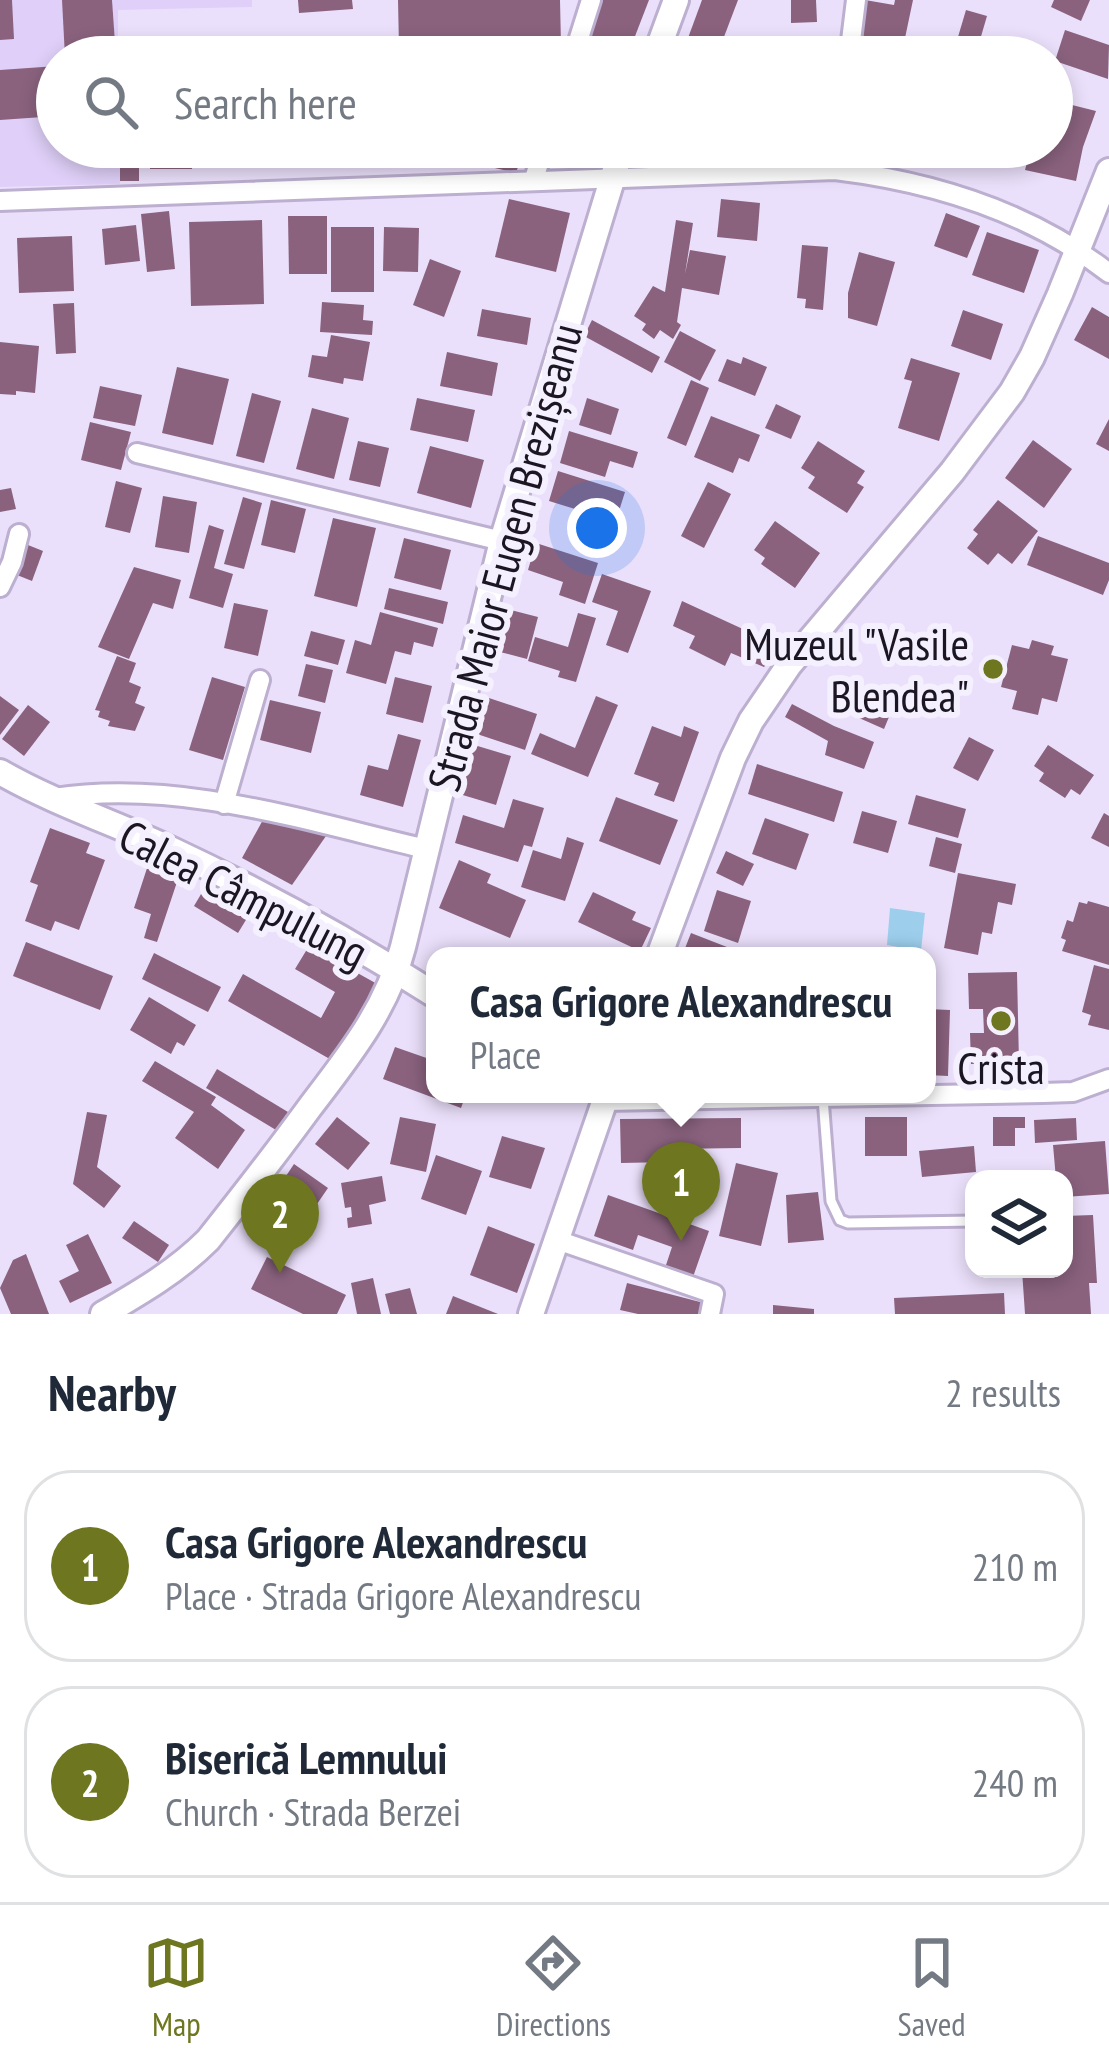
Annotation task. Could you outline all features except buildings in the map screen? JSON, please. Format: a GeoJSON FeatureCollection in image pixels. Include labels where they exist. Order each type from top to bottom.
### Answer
{"type":"FeatureCollection","features":[{"type":"Feature","properties":{"kind":"street"},"geometry":{"type":"LineString","coordinates":[[580,36],[591,0]]}},
{"type":"Feature","properties":{"kind":"street"},"geometry":{"type":"LineString","coordinates":[[663,36],[676,0]]}},
{"type":"Feature","properties":{"kind":"street"},"geometry":{"type":"LineString","coordinates":[[852,36],[856,0]]}},
{"type":"Feature","properties":{"kind":"street"},"geometry":{"type":"LineString","coordinates":[[534,179],[537,168]]}},
{"type":"Feature","properties":{"kind":"street","name":"Strada Maior Eugen Brezișeanu"},"geometry":{"type":"LineString","coordinates":[[104,1314],[188,1260],[208,1240],[343,1064],[383,1003],[397,971],[502,541],[614,168]]}},
{"type":"Feature","properties":{"kind":"street"},"geometry":{"type":"LineString","coordinates":[[0,200],[835,170],[898,179],[1011,214],[1078,249],[1109,273]]}},
{"type":"Feature","properties":{"kind":"street"},"geometry":{"type":"LineString","coordinates":[[662,947],[751,721],[789,665],[952,472],[1012,392],[1039,342],[1109,171]]}},
{"type":"Feature","properties":{"kind":"street"},"geometry":{"type":"LineString","coordinates":[[137,453],[502,541]]}},
{"type":"Feature","properties":{"kind":"street"},"geometry":{"type":"LineString","coordinates":[[0,587],[19,534]]}},
{"type":"Feature","properties":{"kind":"street"},"geometry":{"type":"LineString","coordinates":[[224,804],[260,680]]}},
{"type":"Feature","properties":{"kind":"street","name":"Calea Câmpulung"},"geometry":{"type":"LineString","coordinates":[[2,780],[181,854],[426,989]]}},
{"type":"Feature","properties":{"kind":"street","name":"Calea Câmpulung"},"geometry":{"type":"LineString","coordinates":[[50,799],[91,792],[131,793],[224,804],[426,849]]}},
{"type":"Feature","properties":{"kind":"street"},"geometry":{"type":"LineString","coordinates":[[936,1095],[1073,1091],[1109,1079]]}},
{"type":"Feature","properties":{"kind":"street"},"geometry":{"type":"LineString","coordinates":[[531,1314],[598,1103]]}},
{"type":"Feature","properties":{"kind":"street"},"geometry":{"type":"LineString","coordinates":[[556,1240],[714,1294],[710,1314]]}},
{"type":"Feature","properties":{"kind":"lane"},"geometry":{"type":"LineString","coordinates":[[823,1103],[831,1201],[839,1220],[965,1221]]}},
{"type":"Feature","properties":{"kind":"shaded area"},"geometry":{"type":"Polygon","coordinates":[[[0,0],[252,0],[252,7],[118,10],[118,36],[36,36],[36,168],[120,168],[120,184],[0,187],[0,0]]]}},
{"type":"Feature","properties":{"kind":"water"},"geometry":{"type":"Polygon","coordinates":[[[890,908],[925,913],[921,947],[887,945],[890,908]]]}},
{"type":"Feature","properties":{"kind":"place","name":"Muzeul \"Vasile Blendea\""},"geometry":{"type":"Point","coordinates":[993,669]}},
{"type":"Feature","properties":{"kind":"place","name":"Crista"},"geometry":{"type":"Point","coordinates":[1001,1021]}},
{"type":"Feature","properties":{"kind":"place","name":"Casa Grigore Alexandrescu"},"geometry":{"type":"Point","coordinates":[681,1241]}},
{"type":"Feature","properties":{"kind":"place","name":"Biserică Lemnului"},"geometry":{"type":"Point","coordinates":[280,1273]}}]}
